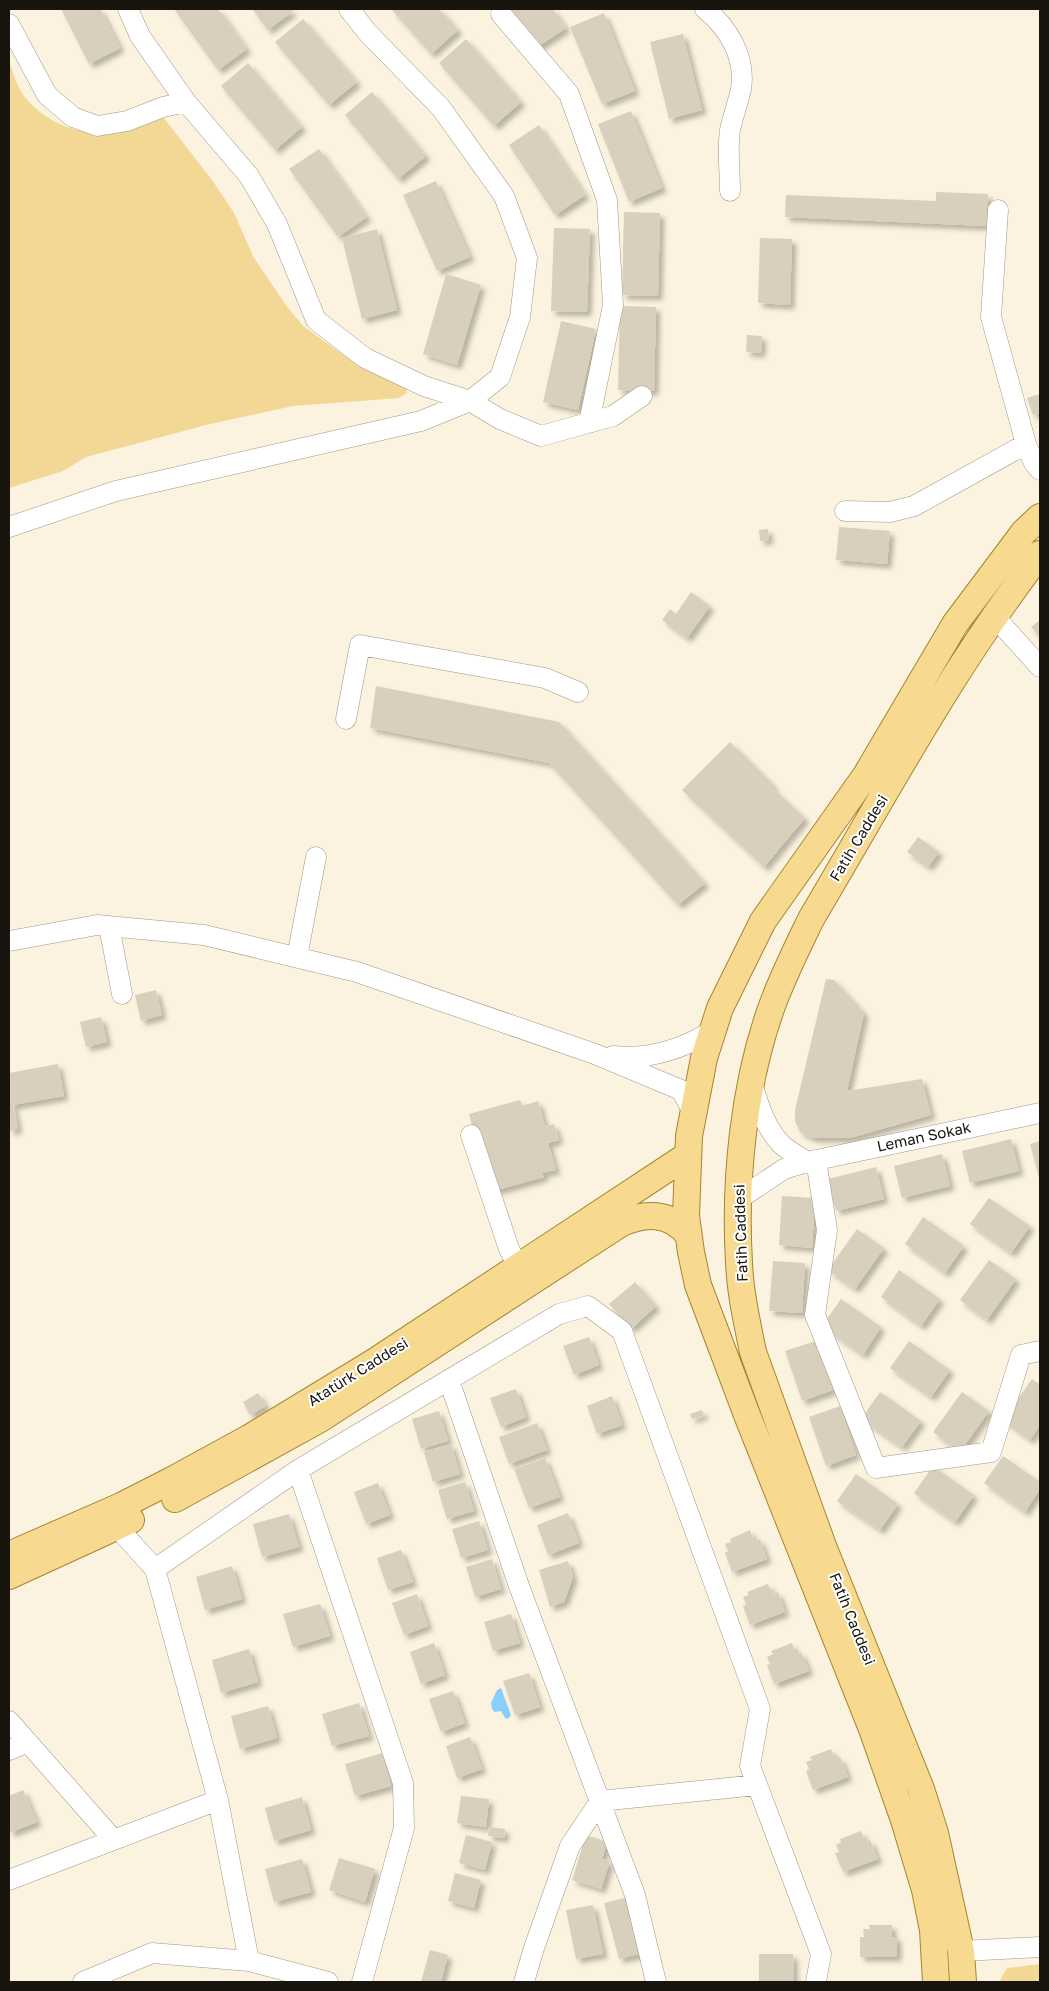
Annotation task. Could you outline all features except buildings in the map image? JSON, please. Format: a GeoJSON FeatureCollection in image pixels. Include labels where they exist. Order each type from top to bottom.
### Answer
{"type":"FeatureCollection","features":[{"type":"Feature","properties":{"kind":"main road","name":"Fatih Caddesi"},"geometry":{"type":"LineString","coordinates":[[936,1982],[932,1930],[926,1898],[904,1820],[872,1729],[698,1285],[686,1216],[689,1136],[704,1058],[720,1008],[763,921],[866,775],[955,624],[1024,532],[1040,517]]}},
{"type":"Feature","properties":{"kind":"main road","name":"Fatih Caddesi"},"geometry":{"type":"LineString","coordinates":[[963,1982],[961,1951],[935,1833],[922,1789],[823,1546],[753,1352],[747,1325],[739,1262],[739,1199],[744,1119],[772,1008],[790,962],[811,919],[973,647],[1040,554]]}},
{"type":"Feature","properties":{"kind":"main road"},"geometry":{"type":"LineString","coordinates":[[763,921],[781,934],[790,947],[790,962]]}},
{"type":"Feature","properties":{"kind":"main road","name":"Atatürk Caddesi"},"geometry":{"type":"LineString","coordinates":[[9,1576],[114,1518],[181,1476],[320,1396],[688,1156]]}},
{"type":"Feature","properties":{"kind":"main road","name":"Atatürk Caddesi"},"geometry":{"type":"LineString","coordinates":[[9,1555],[114,1518],[209,1481],[320,1419],[632,1218],[664,1216],[680,1224],[702,1268],[712,1273],[723,1272],[739,1262]]}},
{"type":"Feature","properties":{"kind":"street"},"geometry":{"type":"LineString","coordinates":[[128,9],[140,36],[186,102],[249,176],[277,224],[316,320],[366,358],[424,386],[470,401],[500,419],[541,436],[613,416],[642,396]]}},
{"type":"Feature","properties":{"kind":"street"},"geometry":{"type":"LineString","coordinates":[[9,527],[116,491],[421,421],[470,401],[500,377],[520,317],[527,258],[504,196],[441,108],[367,32],[349,9]]}},
{"type":"Feature","properties":{"kind":"street"},"geometry":{"type":"LineString","coordinates":[[705,9],[735,46],[740,57],[741,88],[730,130],[730,191]]}},
{"type":"Feature","properties":{"kind":"street"},"geometry":{"type":"LineString","coordinates":[[501,14],[569,94],[607,200],[612,305],[588,423]]}},
{"type":"Feature","properties":{"kind":"street"},"geometry":{"type":"LineString","coordinates":[[9,24],[48,95],[73,117],[97,126],[127,121],[163,107],[186,102]]}},
{"type":"Feature","properties":{"kind":"street"},"geometry":{"type":"LineString","coordinates":[[998,210],[991,317],[1026,444],[1034,463],[1040,470]]}},
{"type":"Feature","properties":{"kind":"street"},"geometry":{"type":"LineString","coordinates":[[845,511],[890,512],[914,506],[1026,444]]}},
{"type":"Feature","properties":{"kind":"street"},"geometry":{"type":"LineString","coordinates":[[994,616],[1040,667]]}},
{"type":"Feature","properties":{"kind":"street"},"geometry":{"type":"LineString","coordinates":[[346,719],[360,645],[545,678],[578,692]]}},
{"type":"Feature","properties":{"kind":"street"},"geometry":{"type":"LineString","coordinates":[[297,957],[316,857]]}},
{"type":"Feature","properties":{"kind":"street"},"geometry":{"type":"LineString","coordinates":[[9,941],[97,926],[109,926],[204,935],[297,957],[357,972],[595,1054],[681,1090],[693,1112]]}},
{"type":"Feature","properties":{"kind":"street"},"geometry":{"type":"LineString","coordinates":[[109,926],[122,994]]}},
{"type":"Feature","properties":{"kind":"street"},"geometry":{"type":"LineString","coordinates":[[595,1054],[621,1057],[643,1056],[687,1045],[713,1030]]}},
{"type":"Feature","properties":{"kind":"street"},"geometry":{"type":"LineString","coordinates":[[752,1084],[763,1118],[772,1134],[782,1145],[812,1161],[827,1230],[814,1315],[827,1343],[876,1468],[991,1452],[1021,1355],[1040,1350]]}},
{"type":"Feature","properties":{"kind":"street","name":"Leman Sokak"},"geometry":{"type":"LineString","coordinates":[[739,1199],[784,1169],[812,1161],[1040,1112]]}},
{"type":"Feature","properties":{"kind":"street"},"geometry":{"type":"LineString","coordinates":[[471,1135],[509,1249],[518,1266]]}},
{"type":"Feature","properties":{"kind":"street"},"geometry":{"type":"LineString","coordinates":[[155,1569],[298,1470],[559,1314],[588,1306],[622,1331],[760,1709],[750,1766],[821,1954],[816,1982]]}},
{"type":"Feature","properties":{"kind":"street"},"geometry":{"type":"LineString","coordinates":[[449,1380],[519,1586],[635,1895],[656,1982]]}},
{"type":"Feature","properties":{"kind":"street"},"geometry":{"type":"LineString","coordinates":[[298,1470],[404,1783],[404,1828],[362,1982]]}},
{"type":"Feature","properties":{"kind":"street"},"geometry":{"type":"LineString","coordinates":[[114,1518],[155,1569],[218,1800],[249,1961]]}},
{"type":"Feature","properties":{"kind":"street"},"geometry":{"type":"LineString","coordinates":[[9,1721],[113,1839]]}},
{"type":"Feature","properties":{"kind":"street"},"geometry":{"type":"LineString","coordinates":[[9,1750],[28,1742]]}},
{"type":"Feature","properties":{"kind":"street"},"geometry":{"type":"LineString","coordinates":[[600,1801],[758,1785]]}},
{"type":"Feature","properties":{"kind":"street"},"geometry":{"type":"LineString","coordinates":[[9,1880],[218,1800]]}},
{"type":"Feature","properties":{"kind":"street"},"geometry":{"type":"LineString","coordinates":[[524,1982],[570,1846],[600,1801]]}},
{"type":"Feature","properties":{"kind":"street"},"geometry":{"type":"LineString","coordinates":[[961,1951],[1040,1947]]}},
{"type":"Feature","properties":{"kind":"street"},"geometry":{"type":"LineString","coordinates":[[83,1982],[152,1953],[249,1961],[328,1982]]}},
{"type":"Feature","properties":{"kind":"shaded area"},"geometry":{"type":"Polygon","coordinates":[[[9,61],[24,96],[42,114],[65,126],[89,132],[101,132],[160,113],[212,180],[234,213],[254,258],[288,308],[303,326],[349,359],[406,387],[407,393],[399,398],[293,406],[206,425],[86,457],[63,471],[9,488],[9,61]]]}},
{"type":"Feature","properties":{"kind":"shaded area"},"geometry":{"type":"Polygon","coordinates":[[[1040,1964],[1040,1982],[999,1982],[1007,1968],[1040,1964]]]}},
{"type":"Feature","properties":{"kind":"water"},"geometry":{"type":"Polygon","coordinates":[[[501,1688],[511,1715],[508,1719],[505,1718],[501,1711],[495,1712],[492,1709],[491,1703],[497,1690],[501,1688]]]}}]}
